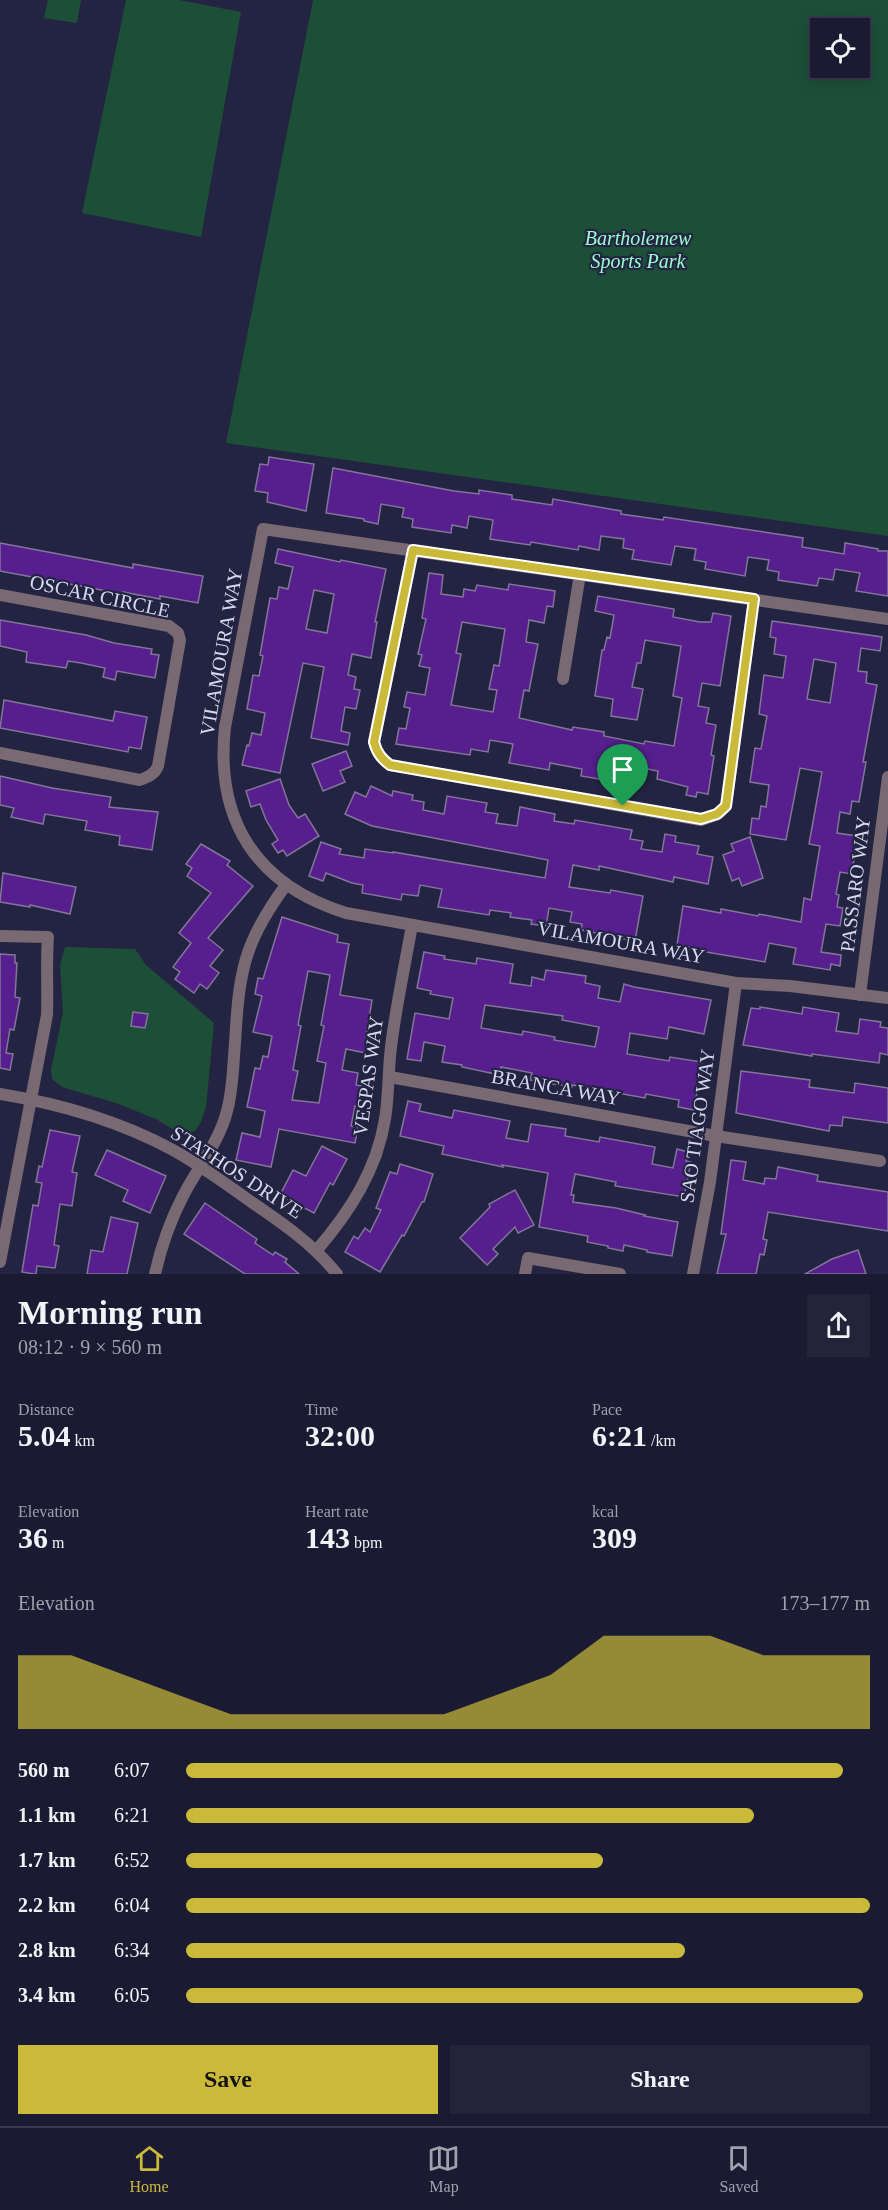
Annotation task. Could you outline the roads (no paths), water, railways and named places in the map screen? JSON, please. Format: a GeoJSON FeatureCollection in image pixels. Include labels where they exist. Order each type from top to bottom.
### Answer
{"type":"FeatureCollection","features":[{"type":"Feature","properties":{"kind":"street","name":"VILAMOURA WAY"},"geometry":{"type":"LineString","coordinates":[[888,619],[263,529],[225,727],[222,754],[224,780],[236,823],[260,861],[286,885],[322,906],[346,913],[736,983],[790,986],[888,998]]}},
{"type":"Feature","properties":{"kind":"street"},"geometry":{"type":"LineString","coordinates":[[413,550],[374,742],[376,752],[383,759],[390,765],[701,819],[717,814],[726,806],[754,599]]}},
{"type":"Feature","properties":{"kind":"street"},"geometry":{"type":"LineString","coordinates":[[563,679],[580,574]]}},
{"type":"Feature","properties":{"kind":"street","name":"OSCAR CIRCLE"},"geometry":{"type":"LineString","coordinates":[[0,595],[169,626],[178,633],[180,640],[158,766],[149,777],[140,780],[0,753]]}},
{"type":"Feature","properties":{"kind":"street","name":"PASSARO WAY"},"geometry":{"type":"LineString","coordinates":[[860,995],[888,777]]}},
{"type":"Feature","properties":{"kind":"street"},"geometry":{"type":"LineString","coordinates":[[155,1274],[169,1226],[183,1195],[220,1133],[232,1088],[238,1000],[246,956],[260,924],[286,885]]}},
{"type":"Feature","properties":{"kind":"street","name":"VESPAS WAY"},"geometry":{"type":"LineString","coordinates":[[316,1251],[356,1199],[369,1172],[385,1121],[393,1035],[412,925]]}},
{"type":"Feature","properties":{"kind":"street"},"geometry":{"type":"LineString","coordinates":[[0,936],[48,937],[47,1015],[1,1256]]}},
{"type":"Feature","properties":{"kind":"street","name":"SAO TIAGO WAY"},"geometry":{"type":"LineString","coordinates":[[693,1274],[716,1136],[736,983]]}},
{"type":"Feature","properties":{"kind":"street","name":"BRANCA WAY"},"geometry":{"type":"LineString","coordinates":[[390,1077],[716,1136],[880,1161]]}},
{"type":"Feature","properties":{"kind":"street","name":"STATHOS DRIVE"},"geometry":{"type":"LineString","coordinates":[[0,1094],[90,1115],[119,1125],[165,1146],[201,1166],[290,1228],[337,1274]]}},
{"type":"Feature","properties":{"kind":"street"},"geometry":{"type":"LineString","coordinates":[[525,1274],[528,1257],[620,1274]]}},
{"type":"Feature","properties":{"kind":"park label","name":"Bartholemew Sports Park"},"geometry":{"type":"Point","coordinates":[638,250]}}]}
